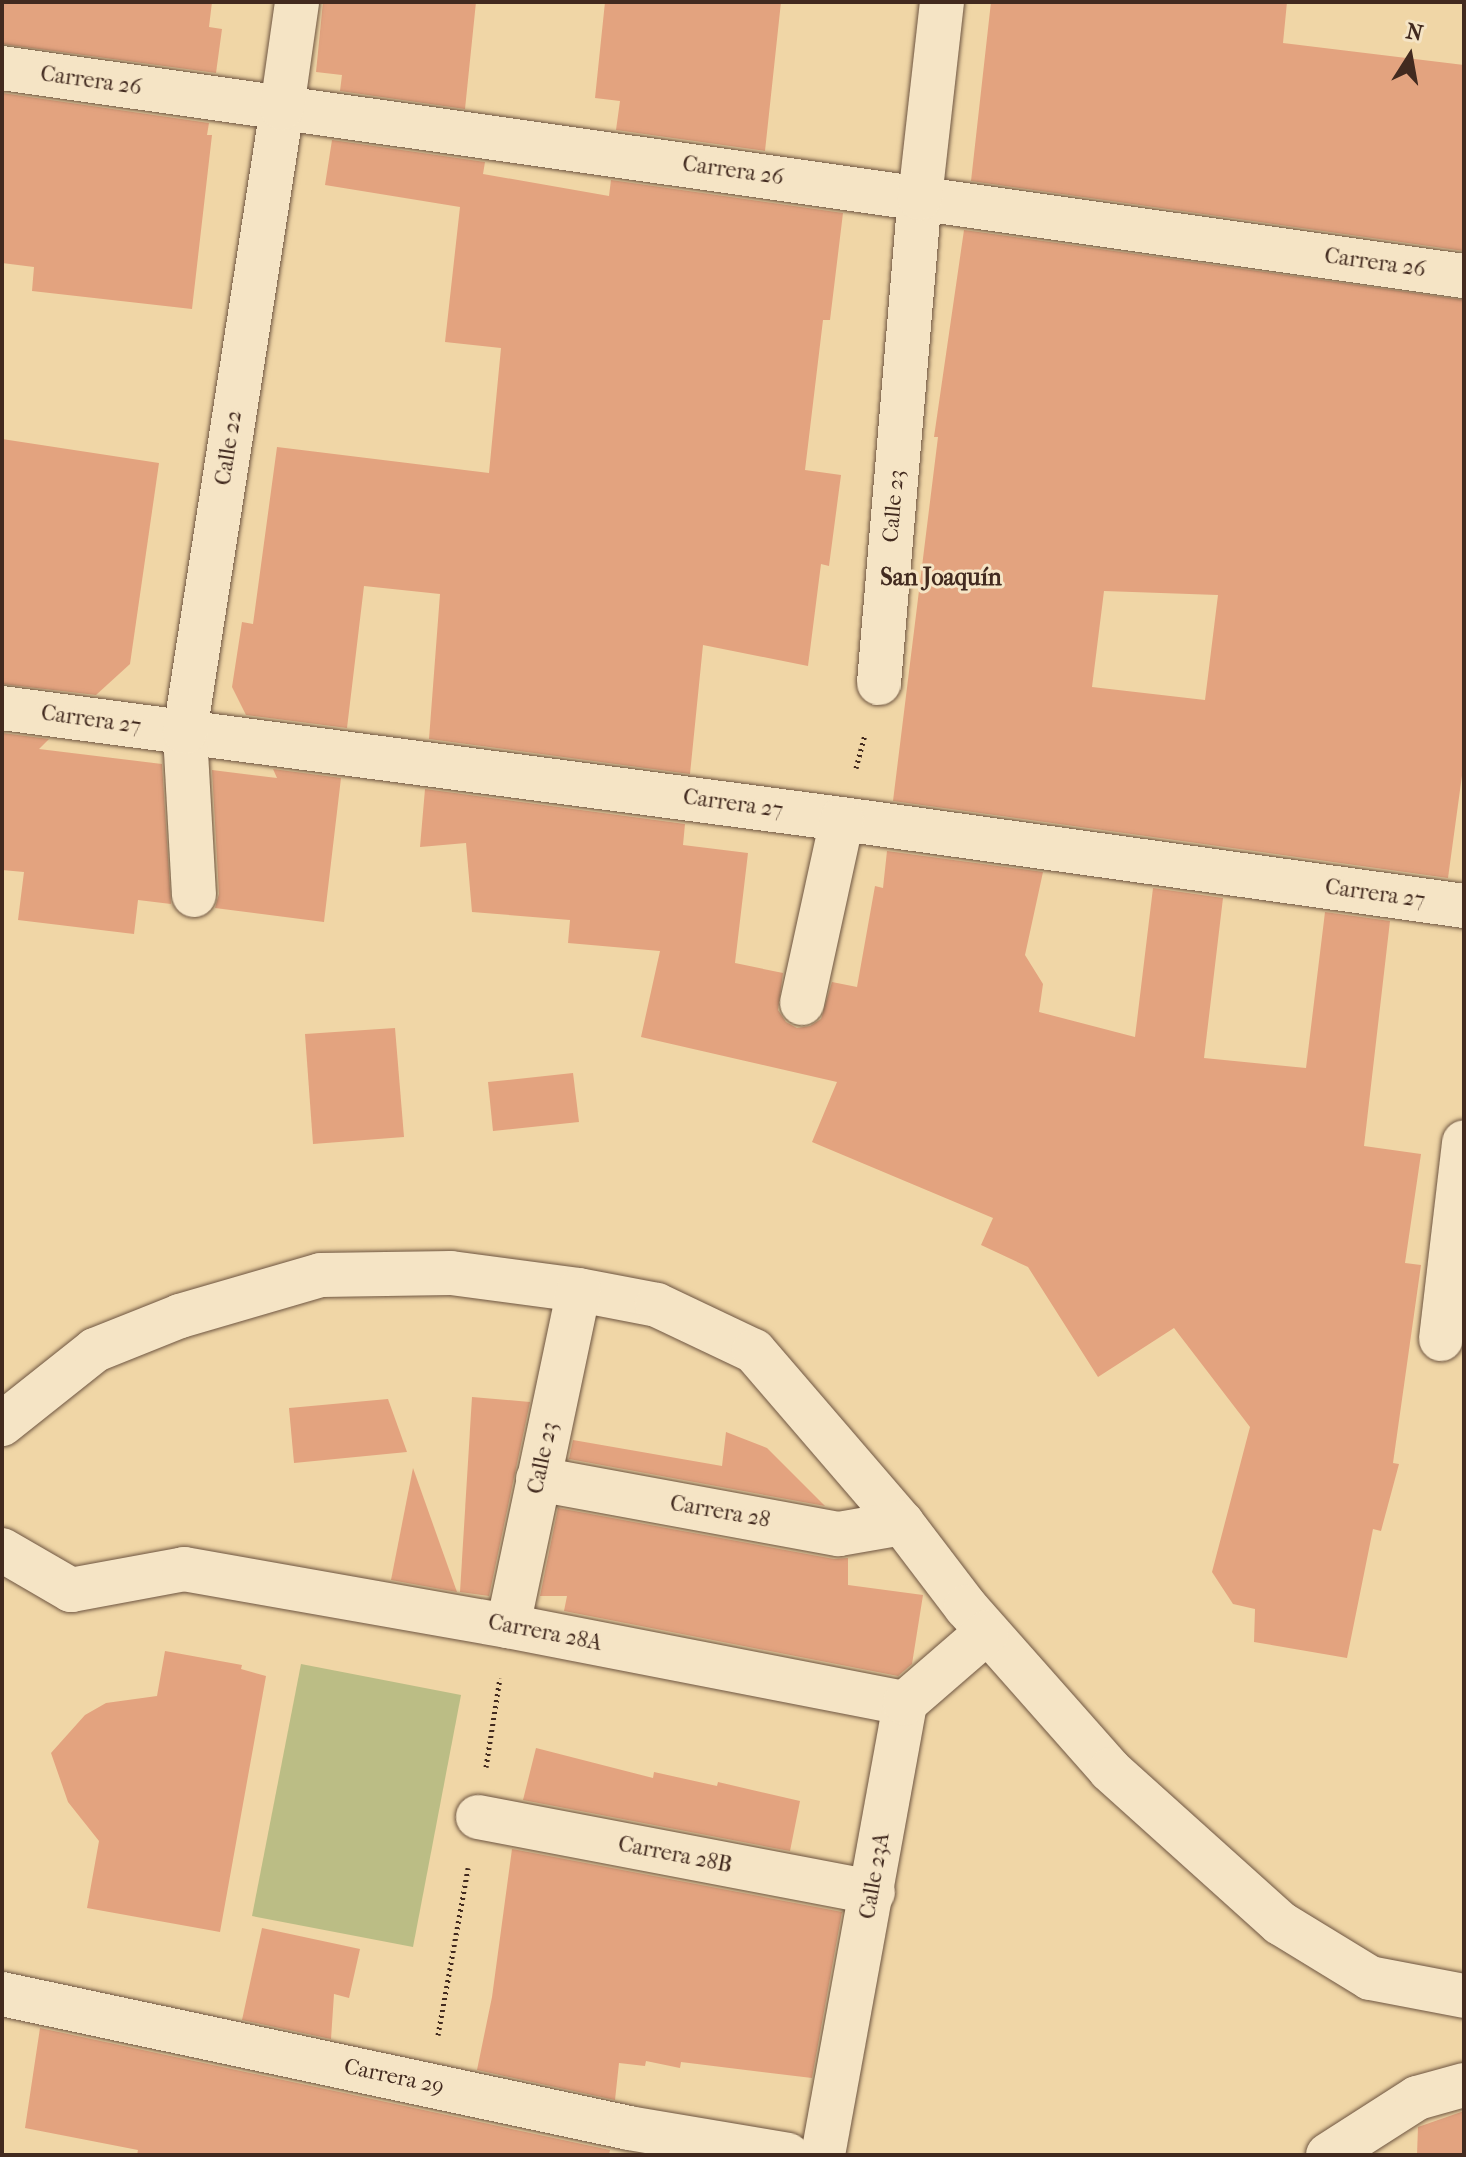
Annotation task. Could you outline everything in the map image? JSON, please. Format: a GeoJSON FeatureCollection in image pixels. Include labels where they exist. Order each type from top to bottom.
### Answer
{"type":"FeatureCollection","features":[{"type":"Feature","properties":{"kind":"street","name":"Calle 22"},"geometry":{"type":"LineString","coordinates":[[194,895],[185,732],[297,2]]}},
{"type":"Feature","properties":{"kind":"street","name":"Calle 23"},"geometry":{"type":"LineString","coordinates":[[879,683],[920,198],[942,2]]}},
{"type":"Feature","properties":{"kind":"street","name":"Carrera 26"},"geometry":{"type":"LineString","coordinates":[[2,68],[1464,276]]}},
{"type":"Feature","properties":{"kind":"street","name":"Carrera 27"},"geometry":{"type":"LineString","coordinates":[[2,708],[842,819],[1464,906]]}},
{"type":"Feature","properties":{"kind":"street"},"geometry":{"type":"LineString","coordinates":[[802,1003],[842,819]]}},
{"type":"Feature","properties":{"kind":"street"},"geometry":{"type":"LineString","coordinates":[[1441,1339],[1464,1142]]}},
{"type":"Feature","properties":{"kind":"street"},"geometry":{"type":"LineString","coordinates":[[2,1424],[95,1350],[180,1316],[321,1275],[451,1273],[579,1290],[657,1305],[754,1351],[902,1523],[987,1632],[1110,1770],[1280,1923],[1370,1978],[1464,1996]]}},
{"type":"Feature","properties":{"kind":"street","name":"Calle 23"},"geometry":{"type":"LineString","coordinates":[[508,1626],[579,1290]]}},
{"type":"Feature","properties":{"kind":"street","name":"Carrera 28"},"geometry":{"type":"LineString","coordinates":[[538,1479],[839,1534],[902,1523]]}},
{"type":"Feature","properties":{"kind":"street","name":"Carrera 28A"},"geometry":{"type":"LineString","coordinates":[[2,1550],[71,1590],[184,1569],[508,1626],[905,1703]]}},
{"type":"Feature","properties":{"kind":"street"},"geometry":{"type":"LineString","coordinates":[[905,1703],[987,1632]]}},
{"type":"Feature","properties":{"kind":"street","name":"Calle 23A"},"geometry":{"type":"LineString","coordinates":[[823,2155],[905,1703]]}},
{"type":"Feature","properties":{"kind":"street","name":"Carrera 28B"},"geometry":{"type":"LineString","coordinates":[[478,1817],[873,1892]]}},
{"type":"Feature","properties":{"kind":"street","name":"Carrera 29"},"geometry":{"type":"LineString","coordinates":[[2,1994],[627,2142],[788,2155]]}},
{"type":"Feature","properties":{"kind":"street"},"geometry":{"type":"LineString","coordinates":[[1328,2155],[1417,2098],[1464,2085]]}},
{"type":"Feature","properties":{"kind":"path"},"geometry":{"type":"LineString","coordinates":[[842,819],[879,683]]}},
{"type":"Feature","properties":{"kind":"green space"},"geometry":{"type":"Polygon","coordinates":[[[301,1664],[461,1695],[413,1947],[252,1916],[301,1664]]]}},
{"type":"Feature","properties":{"kind":"building"},"geometry":{"type":"Polygon","coordinates":[[[2,2],[212,2],[209,27],[222,29],[216,73],[2,44],[2,2]]]}},
{"type":"Feature","properties":{"kind":"building"},"geometry":{"type":"Polygon","coordinates":[[[323,2],[476,2],[465,109],[340,91],[342,75],[316,72],[323,2]]]}},
{"type":"Feature","properties":{"kind":"building"},"geometry":{"type":"Polygon","coordinates":[[[605,2],[781,2],[765,151],[616,130],[620,101],[595,98],[605,2]]]}},
{"type":"Feature","properties":{"kind":"building"},"geometry":{"type":"Polygon","coordinates":[[[991,2],[1287,2],[1283,43],[1464,65],[1464,251],[971,181],[991,2]]]}},
{"type":"Feature","properties":{"kind":"building"},"geometry":{"type":"Polygon","coordinates":[[[2,93],[209,123],[207,135],[212,135],[192,309],[32,291],[34,267],[2,263],[2,93]]]}},
{"type":"Feature","properties":{"kind":"building"},"geometry":{"type":"Polygon","coordinates":[[[332,140],[485,162],[483,174],[609,196],[611,180],[843,213],[830,320],[823,320],[805,470],[841,475],[829,566],[821,564],[808,666],[703,645],[690,774],[429,739],[440,594],[364,586],[347,728],[246,715],[232,687],[242,622],[253,624],[277,447],[489,473],[501,348],[445,342],[460,207],[325,185],[332,140]]]}},
{"type":"Feature","properties":{"kind":"building"},"geometry":{"type":"Polygon","coordinates":[[[964,230],[1464,300],[1464,761],[1448,878],[893,801],[938,437],[934,437],[964,230]],[[1104,591],[1092,687],[1205,700],[1218,595],[1104,591]]]}},
{"type":"Feature","properties":{"kind":"building"},"geometry":{"type":"Polygon","coordinates":[[[2,439],[159,463],[130,664],[96,695],[2,684],[2,439]]]}},
{"type":"Feature","properties":{"kind":"building"},"geometry":{"type":"Polygon","coordinates":[[[2,733],[49,739],[39,749],[162,764],[171,904],[138,900],[134,934],[18,920],[24,872],[2,870],[2,733]]]}},
{"type":"Feature","properties":{"kind":"building"},"geometry":{"type":"Polygon","coordinates":[[[273,769],[341,778],[324,922],[215,908],[219,894],[212,770],[277,778],[273,769]]]}},
{"type":"Feature","properties":{"kind":"building"},"geometry":{"type":"Polygon","coordinates":[[[425,789],[685,824],[683,845],[748,853],[735,963],[783,973],[778,1010],[786,1022],[797,1028],[810,1026],[821,1019],[832,982],[857,987],[875,886],[883,888],[887,851],[1043,872],[1025,955],[1043,984],[1039,1012],[1135,1037],[1153,888],[1223,898],[1204,1058],[1306,1068],[1325,912],[1390,921],[1364,1146],[1421,1154],[1405,1263],[1421,1265],[1393,1463],[1399,1464],[1381,1531],[1373,1529],[1347,1658],[1254,1642],[1255,1609],[1233,1604],[1212,1572],[1250,1427],[1174,1328],[1098,1377],[1028,1267],[981,1245],[993,1218],[812,1142],[837,1082],[641,1037],[660,951],[568,943],[570,920],[472,912],[466,843],[420,847],[425,789]]]}},
{"type":"Feature","properties":{"kind":"building"},"geometry":{"type":"Polygon","coordinates":[[[395,1028],[404,1137],[313,1144],[305,1034],[395,1028]]]}},
{"type":"Feature","properties":{"kind":"building"},"geometry":{"type":"Polygon","coordinates":[[[573,1073],[579,1122],[493,1131],[488,1082],[573,1073]]]}},
{"type":"Feature","properties":{"kind":"building"},"geometry":{"type":"Polygon","coordinates":[[[472,1397],[530,1402],[489,1596],[460,1592],[472,1397]]]}},
{"type":"Feature","properties":{"kind":"building"},"geometry":{"type":"Polygon","coordinates":[[[388,1399],[407,1452],[294,1463],[289,1408],[388,1399]]]}},
{"type":"Feature","properties":{"kind":"building"},"geometry":{"type":"Polygon","coordinates":[[[726,1432],[767,1448],[825,1506],[569,1459],[573,1440],[722,1466],[726,1432]]]}},
{"type":"Feature","properties":{"kind":"building"},"geometry":{"type":"Polygon","coordinates":[[[413,1468],[457,1592],[391,1580],[413,1468]]]}},
{"type":"Feature","properties":{"kind":"building"},"geometry":{"type":"Polygon","coordinates":[[[558,1508],[834,1559],[848,1558],[848,1585],[923,1595],[912,1664],[898,1676],[564,1611],[567,1596],[540,1596],[558,1508]]]}},
{"type":"Feature","properties":{"kind":"building"},"geometry":{"type":"Polygon","coordinates":[[[165,1651],[242,1665],[241,1669],[266,1676],[220,1932],[87,1908],[99,1841],[68,1802],[51,1753],[85,1715],[106,1703],[157,1696],[165,1651]]]}},
{"type":"Feature","properties":{"kind":"building"},"geometry":{"type":"Polygon","coordinates":[[[536,1748],[653,1778],[654,1772],[717,1786],[718,1782],[800,1801],[790,1851],[523,1800],[536,1748]]]}},
{"type":"Feature","properties":{"kind":"building"},"geometry":{"type":"Polygon","coordinates":[[[512,1849],[842,1912],[812,2078],[681,2062],[680,2068],[646,2061],[645,2066],[619,2063],[615,2100],[477,2070],[492,1997],[512,1849]]]}},
{"type":"Feature","properties":{"kind":"building"},"geometry":{"type":"Polygon","coordinates":[[[262,1928],[360,1949],[349,1998],[334,1994],[331,2039],[242,2020],[262,1928]]]}},
{"type":"Feature","properties":{"kind":"building"},"geometry":{"type":"Polygon","coordinates":[[[40,2028],[610,2150],[609,2155],[137,2155],[138,2150],[25,2128],[40,2028]]]}},
{"type":"Feature","properties":{"kind":"building"},"geometry":{"type":"Polygon","coordinates":[[[1464,2111],[1464,2155],[1417,2155],[1418,2127],[1464,2111]]]}},
{"type":"Feature","properties":{"kind":"district","name":"San Joaquín"},"geometry":{"type":"Point","coordinates":[941,578]}}]}
